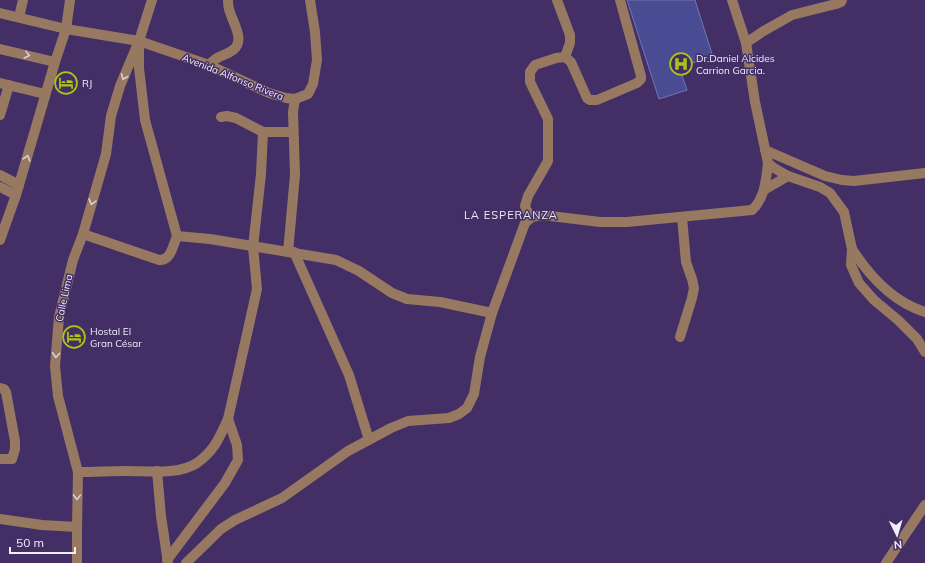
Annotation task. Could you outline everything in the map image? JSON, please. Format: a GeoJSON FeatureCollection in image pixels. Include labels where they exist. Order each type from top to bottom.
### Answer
{"type":"FeatureCollection","features":[{"type":"Feature","properties":{"kind":"street"},"geometry":{"type":"LineString","coordinates":[[19,17],[23,0]]}},
{"type":"Feature","properties":{"kind":"street"},"geometry":{"type":"LineString","coordinates":[[0,240],[16,195],[66,29],[70,0]]}},
{"type":"Feature","properties":{"kind":"street"},"geometry":{"type":"LineString","coordinates":[[82,234],[164,261],[168,258],[177,236],[145,120],[139,68],[139,41],[152,0]]}},
{"type":"Feature","properties":{"kind":"street"},"geometry":{"type":"LineString","coordinates":[[209,65],[218,57],[231,52],[236,47],[238,42],[238,36],[229,9],[228,0]]}},
{"type":"Feature","properties":{"kind":"street","name":"Avenida Alfonso Rivera"},"geometry":{"type":"LineString","coordinates":[[0,13],[66,29],[139,41],[209,65],[269,93],[295,99],[308,94],[313,84],[317,60],[315,32],[310,0]]}},
{"type":"Feature","properties":{"kind":"street"},"geometry":{"type":"LineString","coordinates":[[557,0],[570,34],[570,43],[565,57]]}},
{"type":"Feature","properties":{"kind":"street"},"geometry":{"type":"LineString","coordinates":[[532,217],[525,206],[528,196],[548,161],[548,119],[530,82],[530,72],[536,65],[556,58],[565,57],[571,62],[587,98],[590,100],[597,100],[638,84],[641,76],[620,0]]}},
{"type":"Feature","properties":{"kind":"street"},"geometry":{"type":"LineString","coordinates":[[186,563],[221,529],[235,520],[282,498],[348,451],[391,428],[408,421],[449,418],[459,414],[467,408],[474,394],[480,357],[492,313],[525,223],[532,217],[542,215],[600,222],[628,222],[752,210],[758,204],[764,190],[768,163],[755,102],[746,44],[732,0]]}},
{"type":"Feature","properties":{"kind":"street"},"geometry":{"type":"LineString","coordinates":[[746,44],[762,32],[792,15],[836,4],[842,0]]}},
{"type":"Feature","properties":{"kind":"street","name":"Calle Lima"},"geometry":{"type":"LineString","coordinates":[[78,563],[76,527],[78,472],[58,396],[56,366],[59,317],[73,260],[106,154],[112,116],[120,86],[139,41]]}},
{"type":"Feature","properties":{"kind":"street"},"geometry":{"type":"LineString","coordinates":[[0,48],[55,62]]}},
{"type":"Feature","properties":{"kind":"street"},"geometry":{"type":"LineString","coordinates":[[0,115],[4,84],[46,94]]}},
{"type":"Feature","properties":{"kind":"street"},"geometry":{"type":"LineString","coordinates":[[295,99],[293,112],[295,175],[291,252],[349,375],[370,440]]}},
{"type":"Feature","properties":{"kind":"street"},"geometry":{"type":"LineString","coordinates":[[221,117],[227,116],[236,118],[263,132],[293,132]]}},
{"type":"Feature","properties":{"kind":"street"},"geometry":{"type":"LineString","coordinates":[[78,472],[157,471],[185,469],[196,464],[214,447],[220,439],[228,419],[257,289],[253,247],[261,174],[263,132]]}},
{"type":"Feature","properties":{"kind":"street"},"geometry":{"type":"LineString","coordinates":[[765,150],[825,176],[842,180],[854,181],[925,173]]}},
{"type":"Feature","properties":{"kind":"street"},"geometry":{"type":"LineString","coordinates":[[768,163],[788,176],[820,187],[830,193],[844,212],[852,249],[851,265],[859,283],[874,300],[898,320],[917,339],[925,352]]}},
{"type":"Feature","properties":{"kind":"street"},"geometry":{"type":"LineString","coordinates":[[0,175],[19,185]]}},
{"type":"Feature","properties":{"kind":"street"},"geometry":{"type":"LineString","coordinates":[[764,190],[788,176]]}},
{"type":"Feature","properties":{"kind":"street"},"geometry":{"type":"LineString","coordinates":[[0,187],[16,195]]}},
{"type":"Feature","properties":{"kind":"street"},"geometry":{"type":"LineString","coordinates":[[680,337],[694,288],[686,262],[682,216]]}},
{"type":"Feature","properties":{"kind":"street"},"geometry":{"type":"LineString","coordinates":[[177,236],[210,239],[336,260],[359,270],[392,292],[407,299],[440,302],[492,313]]}},
{"type":"Feature","properties":{"kind":"street"},"geometry":{"type":"LineString","coordinates":[[852,249],[860,262],[885,290],[911,308],[925,312]]}},
{"type":"Feature","properties":{"kind":"street"},"geometry":{"type":"LineString","coordinates":[[0,388],[4,389],[6,392],[15,441],[15,449],[12,459],[0,459]]}},
{"type":"Feature","properties":{"kind":"street"},"geometry":{"type":"LineString","coordinates":[[168,561],[225,483],[238,460],[237,445],[228,419]]}},
{"type":"Feature","properties":{"kind":"street"},"geometry":{"type":"LineString","coordinates":[[157,471],[161,516],[168,561]]}},
{"type":"Feature","properties":{"kind":"street"},"geometry":{"type":"LineString","coordinates":[[886,563],[925,505]]}},
{"type":"Feature","properties":{"kind":"street"},"geometry":{"type":"LineString","coordinates":[[0,519],[42,525],[76,527]]}},
{"type":"Feature","properties":{"kind":"building","name":"Dr.Daniel Alcides Carrion Garcia."},"geometry":{"type":"Polygon","coordinates":[[[627,0],[695,0],[713,57],[679,67],[687,90],[659,99],[627,0]]]}},
{"type":"Feature","properties":{"kind":"place","name":"Dr.Daniel Alcides Carrion Garcia."},"geometry":{"type":"Point","coordinates":[681,64]}},
{"type":"Feature","properties":{"kind":"place","name":"RJ"},"geometry":{"type":"Point","coordinates":[66,83]}},
{"type":"Feature","properties":{"kind":"place","name":"Hostal El Gran César"},"geometry":{"type":"Point","coordinates":[74,337]}},
{"type":"Feature","properties":{"kind":"district","name":"LA ESPERANZA"},"geometry":{"type":"Point","coordinates":[511,215]}}]}
